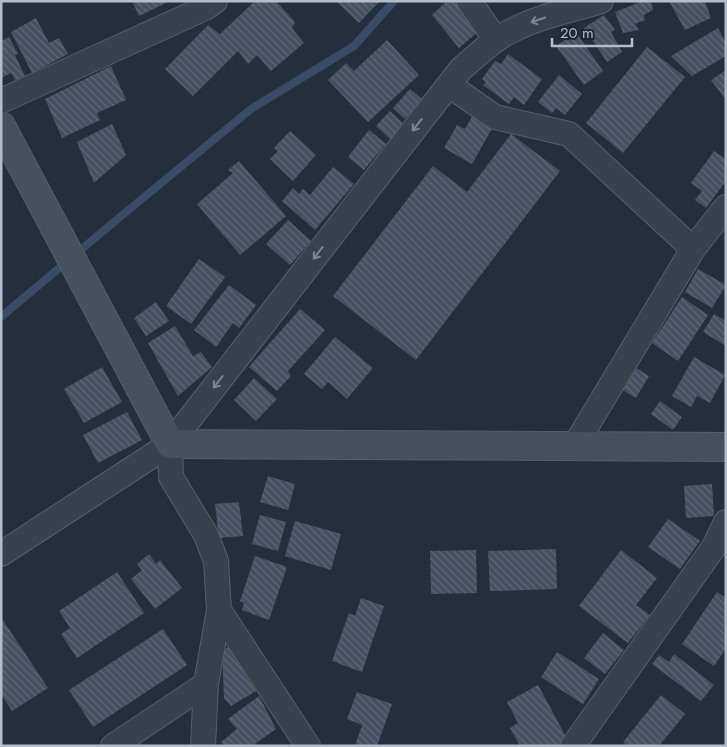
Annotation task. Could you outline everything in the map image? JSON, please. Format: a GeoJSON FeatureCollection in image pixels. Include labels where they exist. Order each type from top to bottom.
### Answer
{"type":"FeatureCollection","features":[{"type":"Feature","properties":{"kind":"street"},"geometry":{"type":"LineString","coordinates":[[1,102],[205,8],[215,1]]}},
{"type":"Feature","properties":{"kind":"street"},"geometry":{"type":"LineString","coordinates":[[469,1],[496,40]]}},
{"type":"Feature","properties":{"kind":"street"},"geometry":{"type":"LineString","coordinates":[[1,554],[170,444],[461,70],[496,40],[513,30],[538,20],[601,1]]}},
{"type":"Feature","properties":{"kind":"street"},"geometry":{"type":"LineString","coordinates":[[449,85],[495,117],[569,134],[694,249]]}},
{"type":"Feature","properties":{"kind":"street"},"geometry":{"type":"LineString","coordinates":[[1,126],[170,444],[171,477],[206,535],[216,561],[219,610],[206,684],[203,746]]}},
{"type":"Feature","properties":{"kind":"street"},"geometry":{"type":"LineString","coordinates":[[574,447],[694,249],[726,207]]}},
{"type":"Feature","properties":{"kind":"street"},"geometry":{"type":"LineString","coordinates":[[170,444],[726,447]]}},
{"type":"Feature","properties":{"kind":"street"},"geometry":{"type":"LineString","coordinates":[[572,746],[714,547],[726,522]]}},
{"type":"Feature","properties":{"kind":"street"},"geometry":{"type":"LineString","coordinates":[[219,610],[308,746]]}},
{"type":"Feature","properties":{"kind":"street"},"geometry":{"type":"LineString","coordinates":[[113,746],[206,684]]}},
{"type":"Feature","properties":{"kind":"building"},"geometry":{"type":"Polygon","coordinates":[[[132,1],[170,1],[139,16],[132,1]]]}},
{"type":"Feature","properties":{"kind":"building"},"geometry":{"type":"Polygon","coordinates":[[[255,1],[276,1],[295,22],[292,28],[304,43],[271,71],[257,55],[248,64],[238,51],[193,96],[165,69],[208,25],[220,34],[255,1]]]}},
{"type":"Feature","properties":{"kind":"building"},"geometry":{"type":"Polygon","coordinates":[[[336,1],[380,1],[359,23],[336,1]]]}},
{"type":"Feature","properties":{"kind":"building"},"geometry":{"type":"Polygon","coordinates":[[[447,1],[454,1],[479,31],[459,48],[432,15],[447,1]]]}},
{"type":"Feature","properties":{"kind":"building"},"geometry":{"type":"Polygon","coordinates":[[[643,1],[651,1],[653,10],[644,15],[645,20],[635,24],[639,30],[623,33],[615,12],[643,1]]]}},
{"type":"Feature","properties":{"kind":"building"},"geometry":{"type":"Polygon","coordinates":[[[669,1],[705,1],[711,18],[685,30],[669,1]]]}},
{"type":"Feature","properties":{"kind":"building"},"geometry":{"type":"Polygon","coordinates":[[[604,15],[615,30],[611,32],[622,52],[607,62],[584,28],[604,15]]]}},
{"type":"Feature","properties":{"kind":"building"},"geometry":{"type":"Polygon","coordinates":[[[36,18],[49,43],[59,38],[68,54],[32,73],[11,32],[36,18]]]}},
{"type":"Feature","properties":{"kind":"building"},"geometry":{"type":"Polygon","coordinates":[[[718,28],[726,43],[726,56],[692,76],[671,56],[718,28]]]}},
{"type":"Feature","properties":{"kind":"building"},"geometry":{"type":"Polygon","coordinates":[[[576,32],[603,71],[584,85],[556,46],[576,32]]]}},
{"type":"Feature","properties":{"kind":"building"},"geometry":{"type":"Polygon","coordinates":[[[9,37],[18,54],[15,55],[25,76],[16,81],[11,73],[1,78],[1,41],[9,37]]]}},
{"type":"Feature","properties":{"kind":"building"},"geometry":{"type":"Polygon","coordinates":[[[387,40],[419,75],[368,122],[328,80],[346,63],[354,71],[387,40]]]}},
{"type":"Feature","properties":{"kind":"building"},"geometry":{"type":"Polygon","coordinates":[[[647,47],[685,77],[623,153],[586,123],[647,47]]]}},
{"type":"Feature","properties":{"kind":"building"},"geometry":{"type":"Polygon","coordinates":[[[508,54],[542,79],[524,105],[514,97],[509,104],[483,85],[486,82],[482,79],[495,61],[501,64],[508,54]]]}},
{"type":"Feature","properties":{"kind":"building"},"geometry":{"type":"Polygon","coordinates":[[[111,66],[126,100],[97,113],[100,120],[62,138],[45,99],[111,66]]]}},
{"type":"Feature","properties":{"kind":"building"},"geometry":{"type":"Polygon","coordinates":[[[726,70],[726,100],[711,80],[726,70]]]}},
{"type":"Feature","properties":{"kind":"building"},"geometry":{"type":"Polygon","coordinates":[[[559,75],[582,94],[565,115],[556,108],[552,113],[538,102],[559,75]]]}},
{"type":"Feature","properties":{"kind":"building"},"geometry":{"type":"Polygon","coordinates":[[[410,89],[423,100],[405,119],[393,108],[410,89]]]}},
{"type":"Feature","properties":{"kind":"building"},"geometry":{"type":"Polygon","coordinates":[[[390,111],[406,126],[392,141],[376,126],[390,111]]]}},
{"type":"Feature","properties":{"kind":"building"},"geometry":{"type":"Polygon","coordinates":[[[474,113],[494,125],[472,164],[444,148],[457,125],[465,129],[474,113]]]}},
{"type":"Feature","properties":{"kind":"building"},"geometry":{"type":"Polygon","coordinates":[[[112,124],[126,155],[94,183],[77,142],[112,124]]]}},
{"type":"Feature","properties":{"kind":"building"},"geometry":{"type":"Polygon","coordinates":[[[369,130],[386,144],[364,170],[348,157],[369,130]]]}},
{"type":"Feature","properties":{"kind":"building"},"geometry":{"type":"Polygon","coordinates":[[[290,131],[316,155],[293,181],[270,159],[278,151],[274,148],[290,131]]]}},
{"type":"Feature","properties":{"kind":"building"},"geometry":{"type":"Polygon","coordinates":[[[511,134],[560,171],[416,360],[333,296],[433,166],[467,192],[511,134]]]}},
{"type":"Feature","properties":{"kind":"building"},"geometry":{"type":"Polygon","coordinates":[[[714,151],[726,159],[726,181],[706,208],[695,200],[702,191],[691,183],[714,151]]]}},
{"type":"Feature","properties":{"kind":"building"},"geometry":{"type":"Polygon","coordinates":[[[239,161],[286,216],[240,255],[197,204],[233,173],[228,170],[239,161]]]}},
{"type":"Feature","properties":{"kind":"building"},"geometry":{"type":"Polygon","coordinates":[[[333,167],[354,184],[315,230],[282,201],[293,188],[299,194],[303,189],[310,195],[333,167]]]}},
{"type":"Feature","properties":{"kind":"building"},"geometry":{"type":"Polygon","coordinates":[[[288,220],[311,241],[290,265],[266,244],[288,220]]]}},
{"type":"Feature","properties":{"kind":"building"},"geometry":{"type":"Polygon","coordinates":[[[199,259],[225,277],[191,324],[166,306],[199,259]]]}},
{"type":"Feature","properties":{"kind":"building"},"geometry":{"type":"Polygon","coordinates":[[[698,269],[726,285],[712,308],[685,292],[698,269]]]}},
{"type":"Feature","properties":{"kind":"building"},"geometry":{"type":"Polygon","coordinates":[[[229,285],[256,305],[239,328],[233,323],[216,347],[194,330],[229,285]]]}},
{"type":"Feature","properties":{"kind":"building"},"geometry":{"type":"Polygon","coordinates":[[[682,297],[708,315],[678,361],[652,343],[682,297]]]}},
{"type":"Feature","properties":{"kind":"building"},"geometry":{"type":"Polygon","coordinates":[[[156,302],[169,321],[146,336],[134,318],[156,302]]]}},
{"type":"Feature","properties":{"kind":"building"},"geometry":{"type":"Polygon","coordinates":[[[300,309],[325,330],[288,371],[291,376],[277,391],[249,367],[300,309]]]}},
{"type":"Feature","properties":{"kind":"building"},"geometry":{"type":"Polygon","coordinates":[[[714,314],[726,321],[726,346],[703,332],[714,314]]]}},
{"type":"Feature","properties":{"kind":"building"},"geometry":{"type":"Polygon","coordinates":[[[175,326],[193,356],[201,352],[212,367],[178,396],[148,343],[175,326]]]}},
{"type":"Feature","properties":{"kind":"building"},"geometry":{"type":"Polygon","coordinates":[[[335,337],[373,368],[347,399],[328,382],[322,389],[304,374],[335,337]]]}},
{"type":"Feature","properties":{"kind":"building"},"geometry":{"type":"Polygon","coordinates":[[[694,357],[725,375],[710,403],[697,396],[691,407],[672,396],[694,357]]]}},
{"type":"Feature","properties":{"kind":"building"},"geometry":{"type":"Polygon","coordinates":[[[102,367],[122,402],[84,423],[64,389],[102,367]]]}},
{"type":"Feature","properties":{"kind":"building"},"geometry":{"type":"Polygon","coordinates":[[[635,367],[649,376],[636,398],[621,389],[635,367]]]}},
{"type":"Feature","properties":{"kind":"building"},"geometry":{"type":"Polygon","coordinates":[[[254,378],[277,399],[256,421],[234,400],[254,378]]]}},
{"type":"Feature","properties":{"kind":"building"},"geometry":{"type":"Polygon","coordinates":[[[660,401],[682,417],[673,430],[651,414],[660,401]]]}},
{"type":"Feature","properties":{"kind":"building"},"geometry":{"type":"Polygon","coordinates":[[[127,412],[142,440],[98,463],[83,435],[127,412]]]}},
{"type":"Feature","properties":{"kind":"building"},"geometry":{"type":"Polygon","coordinates":[[[268,476],[295,484],[288,510],[260,502],[268,476]]]}},
{"type":"Feature","properties":{"kind":"building"},"geometry":{"type":"Polygon","coordinates":[[[712,484],[714,516],[686,518],[684,486],[712,484]]]}},
{"type":"Feature","properties":{"kind":"building"},"geometry":{"type":"Polygon","coordinates":[[[239,502],[243,536],[219,538],[215,504],[239,502]]]}},
{"type":"Feature","properties":{"kind":"building"},"geometry":{"type":"Polygon","coordinates":[[[260,515],[286,522],[278,551],[252,544],[260,515]]]}},
{"type":"Feature","properties":{"kind":"building"},"geometry":{"type":"Polygon","coordinates":[[[668,519],[700,541],[680,569],[648,547],[668,519]]]}},
{"type":"Feature","properties":{"kind":"building"},"geometry":{"type":"Polygon","coordinates":[[[295,521],[341,534],[331,570],[285,556],[295,521]]]}},
{"type":"Feature","properties":{"kind":"building"},"geometry":{"type":"Polygon","coordinates":[[[556,549],[557,589],[490,591],[488,551],[556,549]]]}},
{"type":"Feature","properties":{"kind":"building"},"geometry":{"type":"Polygon","coordinates":[[[476,550],[477,593],[431,594],[430,551],[476,550]]]}},
{"type":"Feature","properties":{"kind":"building"},"geometry":{"type":"Polygon","coordinates":[[[621,550],[657,578],[636,605],[650,615],[628,643],[579,606],[621,550]]]}},
{"type":"Feature","properties":{"kind":"building"},"geometry":{"type":"Polygon","coordinates":[[[149,554],[156,564],[160,560],[182,588],[155,609],[131,579],[142,570],[137,564],[149,554]]]}},
{"type":"Feature","properties":{"kind":"building"},"geometry":{"type":"Polygon","coordinates":[[[255,556],[287,567],[269,620],[242,610],[244,603],[240,601],[255,556]]]}},
{"type":"Feature","properties":{"kind":"building"},"geometry":{"type":"Polygon","coordinates":[[[117,572],[144,613],[77,658],[61,634],[70,628],[59,611],[117,572]]]}},
{"type":"Feature","properties":{"kind":"building"},"geometry":{"type":"Polygon","coordinates":[[[717,592],[726,598],[726,648],[714,666],[682,644],[717,592]]]}},
{"type":"Feature","properties":{"kind":"building"},"geometry":{"type":"Polygon","coordinates":[[[361,598],[384,606],[362,672],[332,661],[349,613],[355,616],[361,598]]]}},
{"type":"Feature","properties":{"kind":"building"},"geometry":{"type":"Polygon","coordinates":[[[1,617],[48,688],[12,711],[1,694],[1,617]]]}},
{"type":"Feature","properties":{"kind":"building"},"geometry":{"type":"Polygon","coordinates":[[[163,629],[187,665],[93,727],[69,690],[163,629]]]}},
{"type":"Feature","properties":{"kind":"building"},"geometry":{"type":"Polygon","coordinates":[[[603,633],[624,650],[605,674],[584,658],[603,633]]]}},
{"type":"Feature","properties":{"kind":"building"},"geometry":{"type":"Polygon","coordinates":[[[229,647],[256,691],[231,706],[224,698],[222,650],[229,647]]]}},
{"type":"Feature","properties":{"kind":"building"},"geometry":{"type":"Polygon","coordinates":[[[557,652],[599,679],[583,704],[541,677],[557,652]]]}},
{"type":"Feature","properties":{"kind":"building"},"geometry":{"type":"Polygon","coordinates":[[[674,654],[714,685],[701,701],[652,664],[659,655],[669,662],[674,654]]]}},
{"type":"Feature","properties":{"kind":"building"},"geometry":{"type":"Polygon","coordinates":[[[538,685],[570,744],[568,746],[520,746],[510,728],[518,723],[507,702],[538,685]]]}},
{"type":"Feature","properties":{"kind":"building"},"geometry":{"type":"Polygon","coordinates":[[[357,692],[392,704],[377,746],[355,746],[362,725],[347,719],[357,692]]]}},
{"type":"Feature","properties":{"kind":"building"},"geometry":{"type":"Polygon","coordinates":[[[661,695],[685,714],[659,746],[628,746],[623,742],[661,695]]]}},
{"type":"Feature","properties":{"kind":"building"},"geometry":{"type":"Polygon","coordinates":[[[259,696],[276,729],[252,746],[224,746],[221,742],[237,729],[228,719],[259,696]]]}},
{"type":"Feature","properties":{"kind":"waterway"},"geometry":{"type":"LineString","coordinates":[[1,317],[251,109],[354,46],[394,1]]}}]}
